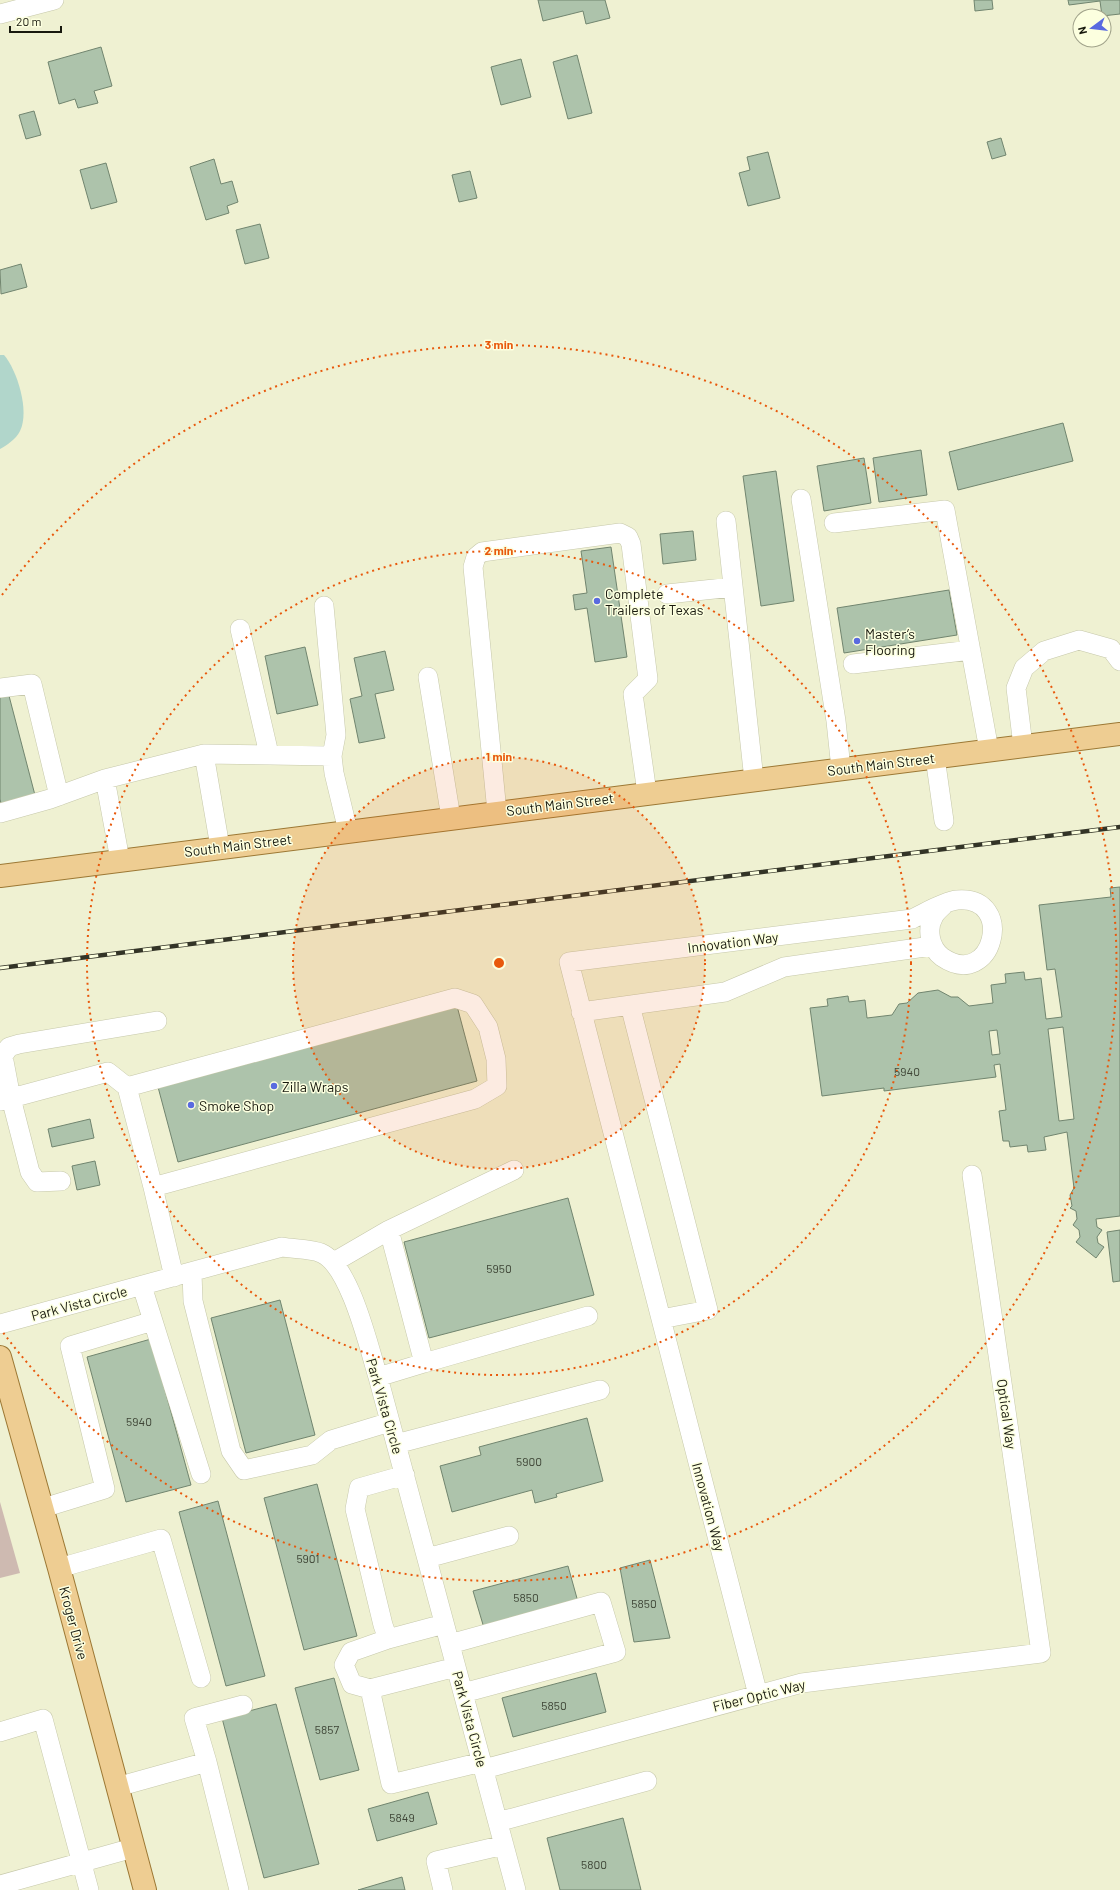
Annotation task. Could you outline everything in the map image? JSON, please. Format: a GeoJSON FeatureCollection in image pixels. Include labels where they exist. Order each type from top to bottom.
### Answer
{"type":"FeatureCollection","features":[{"type":"Feature","properties":{"kind":"main road","name":"South Main Street"},"geometry":{"type":"LineString","coordinates":[[1,872],[120,860],[348,830],[1120,734]]}},
{"type":"Feature","properties":{"kind":"main road","name":"Kroger Drive"},"geometry":{"type":"LineString","coordinates":[[0,1357],[43,1508],[144,1890]]}},
{"type":"Feature","properties":{"kind":"street"},"geometry":{"type":"LineString","coordinates":[[0,14],[54,0]]}},
{"type":"Feature","properties":{"kind":"street"},"geometry":{"type":"LineString","coordinates":[[801,499],[836,721],[842,769]]}},
{"type":"Feature","properties":{"kind":"street"},"geometry":{"type":"LineString","coordinates":[[834,523],[945,510],[989,750]]}},
{"type":"Feature","properties":{"kind":"street"},"geometry":{"type":"LineString","coordinates":[[726,521],[754,780]]}},
{"type":"Feature","properties":{"kind":"street"},"geometry":{"type":"LineString","coordinates":[[497,812],[473,567],[476,558],[482,552],[620,532],[628,537],[631,544],[648,679],[633,694],[647,793]]}},
{"type":"Feature","properties":{"kind":"street"},"geometry":{"type":"LineString","coordinates":[[667,594],[733,587]]}},
{"type":"Feature","properties":{"kind":"street"},"geometry":{"type":"LineString","coordinates":[[324,606],[336,735],[332,756],[334,773],[348,830]]}},
{"type":"Feature","properties":{"kind":"street"},"geometry":{"type":"LineString","coordinates":[[240,629],[269,754]]}},
{"type":"Feature","properties":{"kind":"street"},"geometry":{"type":"LineString","coordinates":[[1023,746],[1016,688],[1024,668],[1044,651],[1079,640],[1111,649],[1120,661]]}},
{"type":"Feature","properties":{"kind":"street"},"geometry":{"type":"LineString","coordinates":[[853,664],[971,650]]}},
{"type":"Feature","properties":{"kind":"street"},"geometry":{"type":"LineString","coordinates":[[428,677],[451,818]]}},
{"type":"Feature","properties":{"kind":"street"},"geometry":{"type":"LineString","coordinates":[[0,688],[32,684],[59,796]]}},
{"type":"Feature","properties":{"kind":"street"},"geometry":{"type":"LineString","coordinates":[[0,812],[59,796],[105,779],[204,754],[332,756]]}},
{"type":"Feature","properties":{"kind":"street"},"geometry":{"type":"LineString","coordinates":[[204,754],[220,847]]}},
{"type":"Feature","properties":{"kind":"street"},"geometry":{"type":"LineString","coordinates":[[935,757],[944,821]]}},
{"type":"Feature","properties":{"kind":"street"},"geometry":{"type":"LineString","coordinates":[[105,779],[120,860]]}},
{"type":"Feature","properties":{"kind":"street"},"geometry":{"type":"LineString","coordinates":[[951,897],[976,903],[984,910],[992,922],[993,933],[991,944],[980,958],[964,964],[948,961],[939,955],[932,946],[930,937],[930,926],[934,916],[951,897]]}},
{"type":"Feature","properties":{"kind":"street","name":"Innovation Way"},"geometry":{"type":"LineString","coordinates":[[758,1695],[569,962],[912,919],[951,897]]}},
{"type":"Feature","properties":{"kind":"street"},"geometry":{"type":"LineString","coordinates":[[581,1012],[725,992],[784,967],[932,946]]}},
{"type":"Feature","properties":{"kind":"street"},"geometry":{"type":"LineString","coordinates":[[126,1087],[455,998],[473,1004],[488,1027],[496,1059],[497,1086],[474,1099],[153,1187]]}},
{"type":"Feature","properties":{"kind":"street"},"geometry":{"type":"LineString","coordinates":[[630,1005],[708,1310],[660,1319]]}},
{"type":"Feature","properties":{"kind":"street"},"geometry":{"type":"LineString","coordinates":[[61,1181],[37,1182],[30,1172],[5,1100],[3,1056],[9,1047],[19,1044],[158,1021]]}},
{"type":"Feature","properties":{"kind":"street"},"geometry":{"type":"LineString","coordinates":[[5,1100],[108,1072],[126,1087],[153,1187],[193,1301],[231,1451],[244,1470],[312,1455],[331,1440],[390,1422]]}},
{"type":"Feature","properties":{"kind":"street"},"geometry":{"type":"LineString","coordinates":[[334,1262],[389,1230],[514,1170]]}},
{"type":"Feature","properties":{"kind":"street","name":"Optical Way"},"geometry":{"type":"LineString","coordinates":[[972,1175],[1041,1653]]}},
{"type":"Feature","properties":{"kind":"street"},"geometry":{"type":"LineString","coordinates":[[389,1230],[424,1363]]}},
{"type":"Feature","properties":{"kind":"street","name":"Park Vista Circle"},"geometry":{"type":"LineString","coordinates":[[0,1324],[282,1247],[321,1253],[334,1262],[352,1294],[378,1377],[516,1890]]}},
{"type":"Feature","properties":{"kind":"street"},"geometry":{"type":"LineString","coordinates":[[142,1286],[201,1474]]}},
{"type":"Feature","properties":{"kind":"street"},"geometry":{"type":"LineString","coordinates":[[378,1377],[588,1316]]}},
{"type":"Feature","properties":{"kind":"street"},"geometry":{"type":"LineString","coordinates":[[43,1508],[105,1489],[70,1346],[153,1321]]}},
{"type":"Feature","properties":{"kind":"street"},"geometry":{"type":"LineString","coordinates":[[396,1444],[600,1390]]}},
{"type":"Feature","properties":{"kind":"street"},"geometry":{"type":"LineString","coordinates":[[388,1639],[355,1508],[359,1488],[405,1475]]}},
{"type":"Feature","properties":{"kind":"street"},"geometry":{"type":"LineString","coordinates":[[427,1558],[509,1536]]}},
{"type":"Feature","properties":{"kind":"street"},"geometry":{"type":"LineString","coordinates":[[59,1568],[161,1539],[201,1678]]}},
{"type":"Feature","properties":{"kind":"street"},"geometry":{"type":"LineString","coordinates":[[450,1644],[601,1602],[616,1652],[463,1693]]}},
{"type":"Feature","properties":{"kind":"street"},"geometry":{"type":"LineString","coordinates":[[444,1624],[388,1639],[351,1652],[344,1666],[352,1684],[370,1689],[456,1667]]}},
{"type":"Feature","properties":{"kind":"street","name":"Fiber Optic Way"},"geometry":{"type":"LineString","coordinates":[[370,1689],[391,1784],[483,1766],[802,1683],[1041,1653]]}},
{"type":"Feature","properties":{"kind":"street"},"geometry":{"type":"LineString","coordinates":[[239,1890],[207,1762],[194,1718],[243,1705]]}},
{"type":"Feature","properties":{"kind":"street"},"geometry":{"type":"LineString","coordinates":[[0,1732],[43,1719],[89,1890]]}},
{"type":"Feature","properties":{"kind":"street"},"geometry":{"type":"LineString","coordinates":[[117,1787],[207,1762]]}},
{"type":"Feature","properties":{"kind":"street"},"geometry":{"type":"LineString","coordinates":[[498,1822],[646,1781]]}},
{"type":"Feature","properties":{"kind":"street"},"geometry":{"type":"LineString","coordinates":[[443,1890],[436,1861],[504,1845]]}},
{"type":"Feature","properties":{"kind":"street"},"geometry":{"type":"LineString","coordinates":[[0,1885],[82,1864],[134,1848]]}},
{"type":"Feature","properties":{"kind":"shaded area"},"geometry":{"type":"Polygon","coordinates":[[[0,1502],[20,1573],[0,1578],[0,1502]]]}},
{"type":"Feature","properties":{"kind":"water"},"geometry":{"type":"Polygon","coordinates":[[[0,355],[4,355],[13,370],[21,391],[24,413],[23,423],[16,437],[0,449],[0,355]]]}},
{"type":"Feature","properties":{"kind":"building"},"geometry":{"type":"Polygon","coordinates":[[[538,0],[605,0],[610,18],[586,24],[583,11],[543,21],[538,0]]]}},
{"type":"Feature","properties":{"kind":"building"},"geometry":{"type":"Polygon","coordinates":[[[974,0],[992,0],[993,9],[975,11],[974,0]]]}},
{"type":"Feature","properties":{"kind":"building"},"geometry":{"type":"Polygon","coordinates":[[[1068,0],[1120,0],[1120,14],[1112,15],[1112,8],[1101,8],[1100,1],[1069,5],[1068,0]]]}},
{"type":"Feature","properties":{"kind":"building"},"geometry":{"type":"Polygon","coordinates":[[[101,47],[112,86],[94,91],[98,103],[78,108],[75,99],[59,104],[48,62],[101,47]]]}},
{"type":"Feature","properties":{"kind":"building"},"geometry":{"type":"Polygon","coordinates":[[[577,55],[592,113],[568,119],[553,62],[577,55]]]}},
{"type":"Feature","properties":{"kind":"building"},"geometry":{"type":"Polygon","coordinates":[[[521,59],[531,97],[501,105],[491,67],[521,59]]]}},
{"type":"Feature","properties":{"kind":"building"},"geometry":{"type":"Polygon","coordinates":[[[34,111],[41,135],[26,139],[19,115],[34,111]]]}},
{"type":"Feature","properties":{"kind":"building"},"geometry":{"type":"Polygon","coordinates":[[[1001,138],[1006,155],[992,159],[987,142],[1001,138]]]}},
{"type":"Feature","properties":{"kind":"building"},"geometry":{"type":"Polygon","coordinates":[[[768,152],[780,198],[748,206],[739,173],[750,170],[747,157],[768,152]]]}},
{"type":"Feature","properties":{"kind":"building"},"geometry":{"type":"Polygon","coordinates":[[[214,159],[221,184],[232,181],[238,202],[227,206],[229,213],[206,220],[190,167],[214,159]]]}},
{"type":"Feature","properties":{"kind":"building"},"geometry":{"type":"Polygon","coordinates":[[[106,163],[117,202],[91,209],[80,170],[106,163]]]}},
{"type":"Feature","properties":{"kind":"building"},"geometry":{"type":"Polygon","coordinates":[[[470,171],[477,198],[459,202],[452,175],[470,171]]]}},
{"type":"Feature","properties":{"kind":"building"},"geometry":{"type":"Polygon","coordinates":[[[260,224],[269,258],[245,264],[236,230],[260,224]]]}},
{"type":"Feature","properties":{"kind":"building"},"geometry":{"type":"Polygon","coordinates":[[[21,264],[27,287],[1,294],[0,270],[21,264]]]}},
{"type":"Feature","properties":{"kind":"building"},"geometry":{"type":"Polygon","coordinates":[[[1063,423],[1073,461],[958,490],[949,452],[1063,423]]]}},
{"type":"Feature","properties":{"kind":"building"},"geometry":{"type":"Polygon","coordinates":[[[921,450],[927,495],[879,502],[873,458],[921,450]]]}},
{"type":"Feature","properties":{"kind":"building"},"geometry":{"type":"Polygon","coordinates":[[[864,458],[871,503],[824,511],[817,466],[864,458]]]}},
{"type":"Feature","properties":{"kind":"building"},"geometry":{"type":"Polygon","coordinates":[[[776,471],[794,601],[761,606],[743,476],[776,471]]]}},
{"type":"Feature","properties":{"kind":"building"},"geometry":{"type":"Polygon","coordinates":[[[693,531],[696,560],[663,564],[660,534],[693,531]]]}},
{"type":"Feature","properties":{"kind":"building","name":"Complete Trailers of Texas"},"geometry":{"type":"Polygon","coordinates":[[[611,547],[627,657],[595,662],[587,608],[575,610],[573,595],[587,593],[581,551],[611,547]]]}},
{"type":"Feature","properties":{"kind":"building"},"geometry":{"type":"Polygon","coordinates":[[[949,590],[957,635],[844,653],[837,608],[949,590]]]}},
{"type":"Feature","properties":{"kind":"building"},"geometry":{"type":"Polygon","coordinates":[[[305,647],[318,705],[277,714],[265,656],[305,647]]]}},
{"type":"Feature","properties":{"kind":"building"},"geometry":{"type":"Polygon","coordinates":[[[385,651],[394,690],[375,694],[385,738],[359,743],[350,699],[362,696],[354,658],[385,651]]]}},
{"type":"Feature","properties":{"kind":"building"},"geometry":{"type":"Polygon","coordinates":[[[8,692],[36,799],[2,808],[0,799],[0,694],[8,692]]]}},
{"type":"Feature","properties":{"kind":"building"},"geometry":{"type":"Polygon","coordinates":[[[1120,887],[1120,1216],[1096,1219],[1097,1227],[1102,1230],[1097,1237],[1098,1243],[1104,1247],[1096,1258],[1076,1242],[1080,1237],[1079,1230],[1073,1225],[1077,1219],[1076,1211],[1070,1208],[1072,1206],[1070,1195],[1074,1188],[1067,1132],[1044,1137],[1046,1150],[1028,1152],[1027,1145],[1010,1147],[1009,1141],[1003,1141],[999,1111],[1006,1110],[1000,1064],[994,1065],[996,1077],[884,1091],[884,1088],[822,1096],[810,1008],[828,1006],[827,999],[848,996],[849,1002],[865,1000],[867,1018],[892,1015],[899,1004],[907,1003],[918,993],[938,990],[951,997],[958,997],[969,1006],[993,1003],[991,985],[1006,983],[1005,974],[1024,972],[1025,980],[1041,978],[1046,1019],[1062,1017],[1055,969],[1047,970],[1039,905],[1111,897],[1110,888],[1120,887]],[[1063,1027],[1048,1029],[1059,1121],[1074,1119],[1063,1027]],[[997,1030],[989,1031],[992,1055],[1000,1054],[997,1030]]]}},
{"type":"Feature","properties":{"kind":"building"},"geometry":{"type":"Polygon","coordinates":[[[457,1006],[477,1081],[178,1162],[158,1087],[457,1006]]]}},
{"type":"Feature","properties":{"kind":"building"},"geometry":{"type":"Polygon","coordinates":[[[90,1119],[94,1138],[52,1147],[48,1129],[90,1119]]]}},
{"type":"Feature","properties":{"kind":"building"},"geometry":{"type":"Polygon","coordinates":[[[95,1161],[100,1185],[77,1190],[72,1166],[95,1161]]]}},
{"type":"Feature","properties":{"kind":"building"},"geometry":{"type":"Polygon","coordinates":[[[568,1198],[594,1295],[429,1338],[404,1242],[568,1198]]]}},
{"type":"Feature","properties":{"kind":"building"},"geometry":{"type":"Polygon","coordinates":[[[1120,1230],[1120,1281],[1113,1282],[1107,1232],[1120,1230]]]}},
{"type":"Feature","properties":{"kind":"building"},"geometry":{"type":"Polygon","coordinates":[[[280,1300],[315,1435],[246,1453],[211,1318],[280,1300]]]}},
{"type":"Feature","properties":{"kind":"building"},"geometry":{"type":"Polygon","coordinates":[[[151,1339],[191,1485],[126,1502],[87,1357],[151,1339]]]}},
{"type":"Feature","properties":{"kind":"building"},"geometry":{"type":"Polygon","coordinates":[[[587,1418],[603,1481],[556,1494],[557,1497],[535,1503],[532,1490],[452,1512],[440,1466],[481,1455],[479,1447],[587,1418]]]}},
{"type":"Feature","properties":{"kind":"building"},"geometry":{"type":"Polygon","coordinates":[[[317,1484],[357,1636],[304,1650],[264,1498],[317,1484]]]}},
{"type":"Feature","properties":{"kind":"building"},"geometry":{"type":"Polygon","coordinates":[[[218,1501],[265,1676],[226,1686],[179,1512],[218,1501]]]}},
{"type":"Feature","properties":{"kind":"building"},"geometry":{"type":"Polygon","coordinates":[[[650,1560],[670,1638],[634,1642],[620,1568],[650,1560]]]}},
{"type":"Feature","properties":{"kind":"building"},"geometry":{"type":"Polygon","coordinates":[[[568,1566],[578,1602],[484,1628],[473,1591],[568,1566]]]}},
{"type":"Feature","properties":{"kind":"building"},"geometry":{"type":"Polygon","coordinates":[[[596,1673],[606,1712],[513,1737],[502,1698],[596,1673]]]}},
{"type":"Feature","properties":{"kind":"building"},"geometry":{"type":"Polygon","coordinates":[[[334,1678],[359,1770],[320,1780],[295,1688],[334,1678]]]}},
{"type":"Feature","properties":{"kind":"building"},"geometry":{"type":"Polygon","coordinates":[[[276,1704],[319,1864],[264,1878],[222,1718],[276,1704]]]}},
{"type":"Feature","properties":{"kind":"building"},"geometry":{"type":"Polygon","coordinates":[[[428,1792],[437,1824],[377,1841],[368,1809],[428,1792]]]}},
{"type":"Feature","properties":{"kind":"building"},"geometry":{"type":"Polygon","coordinates":[[[623,1818],[641,1890],[560,1890],[547,1838],[623,1818]]]}},
{"type":"Feature","properties":{"kind":"building"},"geometry":{"type":"Polygon","coordinates":[[[402,1877],[405,1890],[358,1890],[402,1877]]]}},
{"type":"Feature","properties":{"kind":"railway"},"geometry":{"type":"LineString","coordinates":[[0,968],[1120,827]]}},
{"type":"Feature","properties":{"kind":"place","name":"Complete Trailers of Texas"},"geometry":{"type":"Point","coordinates":[597,601]}},
{"type":"Feature","properties":{"kind":"place","name":"Master’s Flooring"},"geometry":{"type":"Point","coordinates":[857,641]}},
{"type":"Feature","properties":{"kind":"place","name":"Zilla Wraps"},"geometry":{"type":"Point","coordinates":[274,1086]}},
{"type":"Feature","properties":{"kind":"place","name":"Smoke Shop"},"geometry":{"type":"Point","coordinates":[191,1105]}}]}
